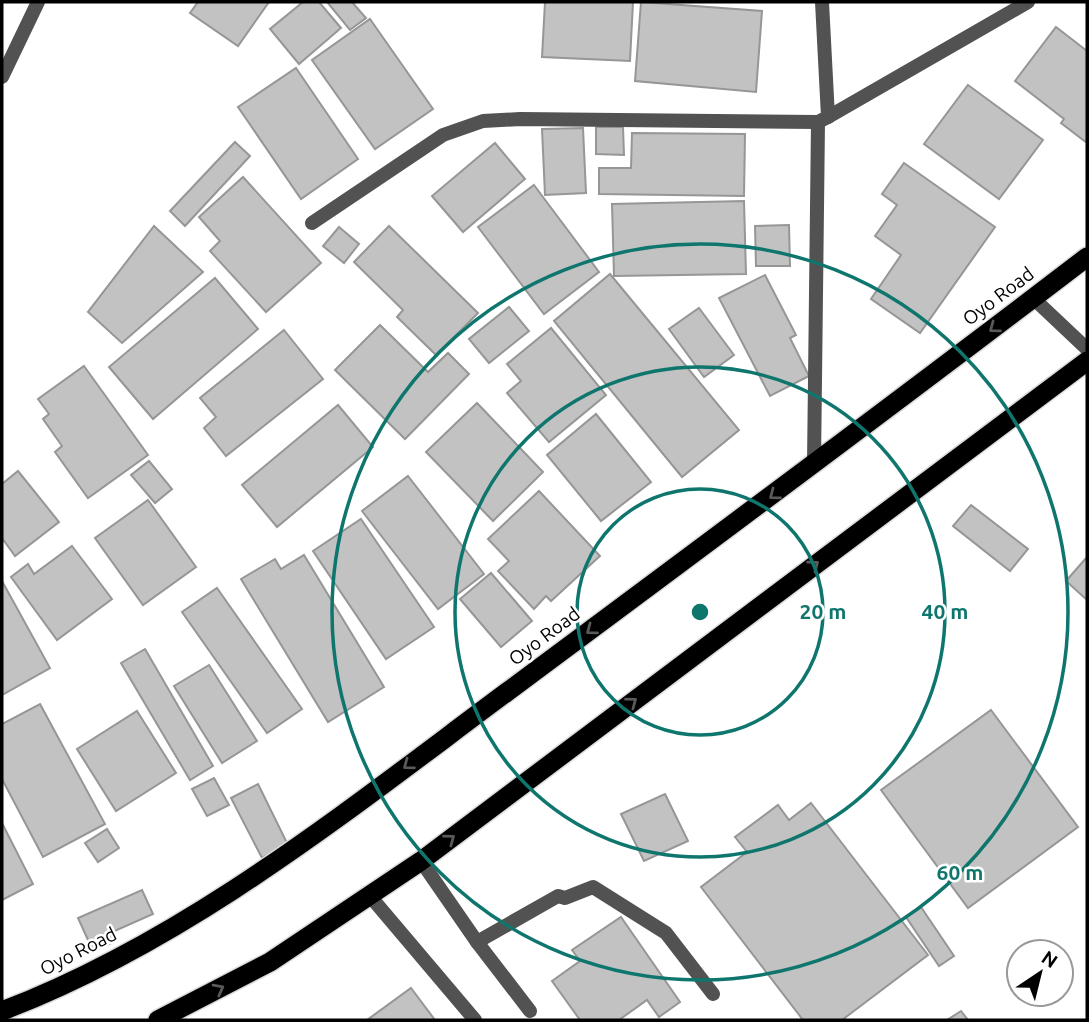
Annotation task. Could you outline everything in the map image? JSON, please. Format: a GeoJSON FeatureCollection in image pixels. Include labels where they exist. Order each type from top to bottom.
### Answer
{"type":"FeatureCollection","features":[{"type":"Feature","properties":{"kind":"highway","name":"Oyo Road"},"geometry":{"type":"LineString","coordinates":[[2,1011],[36,998],[121,955],[222,898],[313,836],[814,465],[1087,257]]}},
{"type":"Feature","properties":{"kind":"highway"},"geometry":{"type":"LineString","coordinates":[[158,1020],[270,962],[421,860],[1087,361]]}},
{"type":"Feature","properties":{"kind":"street"},"geometry":{"type":"LineString","coordinates":[[2,77],[38,2]]}},
{"type":"Feature","properties":{"kind":"street"},"geometry":{"type":"LineString","coordinates":[[814,465],[823,120],[822,2]]}},
{"type":"Feature","properties":{"kind":"street"},"geometry":{"type":"LineString","coordinates":[[312,223],[443,135],[483,121],[823,120],[1028,2]]}},
{"type":"Feature","properties":{"kind":"street"},"geometry":{"type":"LineString","coordinates":[[1033,298],[1087,349]]}},
{"type":"Feature","properties":{"kind":"street"},"geometry":{"type":"LineString","coordinates":[[421,860],[477,942],[530,1010]]}},
{"type":"Feature","properties":{"kind":"street"},"geometry":{"type":"LineString","coordinates":[[477,942],[558,896],[565,898],[593,887],[666,933],[713,994]]}},
{"type":"Feature","properties":{"kind":"street"},"geometry":{"type":"LineString","coordinates":[[370,896],[475,1020]]}},
{"type":"Feature","properties":{"kind":"building"},"geometry":{"type":"Polygon","coordinates":[[[198,2],[269,2],[238,46],[190,13],[198,2]]]}},
{"type":"Feature","properties":{"kind":"building"},"geometry":{"type":"Polygon","coordinates":[[[303,2],[319,2],[341,28],[299,64],[270,29],[303,2]]]}},
{"type":"Feature","properties":{"kind":"building"},"geometry":{"type":"Polygon","coordinates":[[[327,2],[352,2],[366,18],[350,30],[327,2]]]}},
{"type":"Feature","properties":{"kind":"building"},"geometry":{"type":"Polygon","coordinates":[[[545,2],[633,2],[630,61],[542,57],[545,2]]]}},
{"type":"Feature","properties":{"kind":"building"},"geometry":{"type":"Polygon","coordinates":[[[641,2],[762,11],[756,92],[635,81],[641,2]]]}},
{"type":"Feature","properties":{"kind":"building"},"geometry":{"type":"Polygon","coordinates":[[[370,19],[433,109],[375,149],[312,60],[370,19]]]}},
{"type":"Feature","properties":{"kind":"building"},"geometry":{"type":"Polygon","coordinates":[[[1056,27],[1087,51],[1087,143],[1061,123],[1064,119],[1015,81],[1056,27]]]}},
{"type":"Feature","properties":{"kind":"building"},"geometry":{"type":"Polygon","coordinates":[[[296,68],[358,159],[301,199],[238,107],[296,68]]]}},
{"type":"Feature","properties":{"kind":"building"},"geometry":{"type":"Polygon","coordinates":[[[968,85],[1043,140],[999,199],[924,144],[968,85]]]}},
{"type":"Feature","properties":{"kind":"building"},"geometry":{"type":"Polygon","coordinates":[[[596,127],[623,127],[624,155],[596,154],[596,127]]]}},
{"type":"Feature","properties":{"kind":"building"},"geometry":{"type":"Polygon","coordinates":[[[583,128],[586,193],[545,195],[542,129],[583,128]]]}},
{"type":"Feature","properties":{"kind":"building"},"geometry":{"type":"Polygon","coordinates":[[[632,133],[745,134],[744,196],[599,194],[599,168],[631,168],[632,133]]]}},
{"type":"Feature","properties":{"kind":"building"},"geometry":{"type":"Polygon","coordinates":[[[235,142],[250,156],[185,226],[170,211],[235,142]]]}},
{"type":"Feature","properties":{"kind":"building"},"geometry":{"type":"Polygon","coordinates":[[[495,143],[525,179],[463,232],[432,196],[495,143]]]}},
{"type":"Feature","properties":{"kind":"building"},"geometry":{"type":"Polygon","coordinates":[[[904,163],[995,227],[920,333],[871,299],[901,255],[875,236],[897,205],[882,194],[904,163]]]}},
{"type":"Feature","properties":{"kind":"building"},"geometry":{"type":"Polygon","coordinates":[[[243,177],[321,263],[266,312],[210,251],[220,241],[199,217],[243,177]]]}},
{"type":"Feature","properties":{"kind":"building"},"geometry":{"type":"Polygon","coordinates":[[[534,185],[599,272],[544,314],[478,227],[534,185]]]}},
{"type":"Feature","properties":{"kind":"building"},"geometry":{"type":"Polygon","coordinates":[[[744,201],[746,274],[614,276],[612,204],[744,201]]]}},
{"type":"Feature","properties":{"kind":"building"},"geometry":{"type":"Polygon","coordinates":[[[789,225],[790,266],[756,266],[755,226],[789,225]]]}},
{"type":"Feature","properties":{"kind":"building"},"geometry":{"type":"Polygon","coordinates":[[[154,226],[203,272],[122,343],[88,312],[154,226]]]}},
{"type":"Feature","properties":{"kind":"building"},"geometry":{"type":"Polygon","coordinates":[[[389,226],[478,313],[436,355],[397,317],[403,310],[354,262],[389,226]]]}},
{"type":"Feature","properties":{"kind":"building"},"geometry":{"type":"Polygon","coordinates":[[[339,227],[359,244],[344,263],[323,246],[339,227]]]}},
{"type":"Feature","properties":{"kind":"building"},"geometry":{"type":"Polygon","coordinates":[[[610,274],[739,430],[682,477],[554,321],[610,274]]]}},
{"type":"Feature","properties":{"kind":"building"},"geometry":{"type":"Polygon","coordinates":[[[765,275],[796,335],[790,338],[809,376],[770,396],[719,298],[765,275]]]}},
{"type":"Feature","properties":{"kind":"building"},"geometry":{"type":"Polygon","coordinates":[[[215,278],[258,329],[153,419],[109,367],[215,278]]]}},
{"type":"Feature","properties":{"kind":"building"},"geometry":{"type":"Polygon","coordinates":[[[509,307],[529,331],[489,363],[469,339],[509,307]]]}},
{"type":"Feature","properties":{"kind":"building"},"geometry":{"type":"Polygon","coordinates":[[[699,308],[734,355],[704,377],[669,329],[699,308]]]}},
{"type":"Feature","properties":{"kind":"building"},"geometry":{"type":"Polygon","coordinates":[[[380,325],[428,372],[448,353],[469,374],[405,439],[335,370],[380,325]]]}},
{"type":"Feature","properties":{"kind":"building"},"geometry":{"type":"Polygon","coordinates":[[[551,328],[606,395],[549,442],[507,393],[521,381],[507,364],[551,328]]]}},
{"type":"Feature","properties":{"kind":"building"},"geometry":{"type":"Polygon","coordinates":[[[284,330],[323,379],[226,456],[204,428],[216,417],[200,398],[284,330]]]}},
{"type":"Feature","properties":{"kind":"building"},"geometry":{"type":"Polygon","coordinates":[[[84,366],[148,455],[88,498],[55,452],[62,446],[43,419],[49,414],[38,399],[84,366]]]}},
{"type":"Feature","properties":{"kind":"building"},"geometry":{"type":"Polygon","coordinates":[[[477,403],[543,472],[493,521],[426,452],[477,403]]]}},
{"type":"Feature","properties":{"kind":"building"},"geometry":{"type":"Polygon","coordinates":[[[338,405],[373,447],[277,527],[242,485],[338,405]]]}},
{"type":"Feature","properties":{"kind":"building"},"geometry":{"type":"Polygon","coordinates":[[[596,414],[651,482],[601,521],[547,455],[596,414]]]}},
{"type":"Feature","properties":{"kind":"building"},"geometry":{"type":"Polygon","coordinates":[[[149,461],[172,489],[155,503],[131,475],[149,461]]]}},
{"type":"Feature","properties":{"kind":"building"},"geometry":{"type":"Polygon","coordinates":[[[18,471],[59,522],[15,556],[2,538],[2,484],[18,471]]]}},
{"type":"Feature","properties":{"kind":"building"},"geometry":{"type":"Polygon","coordinates":[[[408,476],[484,574],[438,609],[362,511],[408,476]]]}},
{"type":"Feature","properties":{"kind":"building"},"geometry":{"type":"Polygon","coordinates":[[[539,491],[600,556],[551,601],[546,596],[534,609],[498,571],[509,561],[488,539],[539,491]]]}},
{"type":"Feature","properties":{"kind":"building"},"geometry":{"type":"Polygon","coordinates":[[[148,500],[196,567],[143,605],[95,538],[148,500]]]}},
{"type":"Feature","properties":{"kind":"building"},"geometry":{"type":"Polygon","coordinates":[[[971,505],[1028,549],[1010,571],[953,526],[971,505]]]}},
{"type":"Feature","properties":{"kind":"building"},"geometry":{"type":"Polygon","coordinates":[[[361,519],[434,627],[386,659],[313,551],[361,519]]]}},
{"type":"Feature","properties":{"kind":"building"},"geometry":{"type":"Polygon","coordinates":[[[72,546],[112,599],[57,640],[11,577],[28,564],[34,574],[72,546]]]}},
{"type":"Feature","properties":{"kind":"building"},"geometry":{"type":"Polygon","coordinates":[[[304,555],[384,687],[328,722],[241,579],[275,559],[281,569],[304,555]]]}},
{"type":"Feature","properties":{"kind":"building"},"geometry":{"type":"Polygon","coordinates":[[[1087,557],[1087,600],[1066,581],[1087,557]]]}},
{"type":"Feature","properties":{"kind":"building"},"geometry":{"type":"Polygon","coordinates":[[[491,573],[532,621],[501,647],[460,599],[491,573]]]}},
{"type":"Feature","properties":{"kind":"building"},"geometry":{"type":"Polygon","coordinates":[[[2,581],[50,668],[2,695],[2,581]]]}},
{"type":"Feature","properties":{"kind":"building"},"geometry":{"type":"Polygon","coordinates":[[[217,588],[302,709],[267,733],[182,612],[217,588]]]}},
{"type":"Feature","properties":{"kind":"building"},"geometry":{"type":"Polygon","coordinates":[[[145,649],[213,766],[190,780],[121,663],[145,649]]]}},
{"type":"Feature","properties":{"kind":"building"},"geometry":{"type":"Polygon","coordinates":[[[209,665],[257,741],[222,763],[174,686],[209,665]]]}},
{"type":"Feature","properties":{"kind":"building"},"geometry":{"type":"Polygon","coordinates":[[[40,704],[105,824],[43,857],[2,779],[2,724],[40,704]]]}},
{"type":"Feature","properties":{"kind":"building"},"geometry":{"type":"Polygon","coordinates":[[[991,710],[1078,827],[968,908],[881,790],[991,710]]]}},
{"type":"Feature","properties":{"kind":"building"},"geometry":{"type":"Polygon","coordinates":[[[137,711],[176,773],[116,811],[77,749],[137,711]]]}},
{"type":"Feature","properties":{"kind":"building"},"geometry":{"type":"Polygon","coordinates":[[[214,778],[229,805],[207,816],[192,789],[214,778]]]}},
{"type":"Feature","properties":{"kind":"building"},"geometry":{"type":"Polygon","coordinates":[[[258,784],[288,845],[262,858],[231,798],[258,784]]]}},
{"type":"Feature","properties":{"kind":"building"},"geometry":{"type":"Polygon","coordinates":[[[665,794],[688,841],[644,861],[621,814],[665,794]]]}},
{"type":"Feature","properties":{"kind":"building"},"geometry":{"type":"Polygon","coordinates":[[[811,803],[928,955],[842,1020],[803,1020],[701,887],[747,852],[735,837],[778,805],[789,820],[811,803]]]}},
{"type":"Feature","properties":{"kind":"building"},"geometry":{"type":"Polygon","coordinates":[[[2,823],[33,884],[2,900],[2,823]]]}},
{"type":"Feature","properties":{"kind":"building"},"geometry":{"type":"Polygon","coordinates":[[[107,829],[119,848],[98,862],[85,843],[107,829]]]}},
{"type":"Feature","properties":{"kind":"building"},"geometry":{"type":"Polygon","coordinates":[[[142,890],[153,914],[110,933],[114,942],[93,951],[78,918],[142,890]]]}},
{"type":"Feature","properties":{"kind":"building"},"geometry":{"type":"Polygon","coordinates":[[[921,907],[954,956],[939,966],[906,917],[921,907]]]}},
{"type":"Feature","properties":{"kind":"building"},"geometry":{"type":"Polygon","coordinates":[[[621,917],[680,1002],[659,1017],[647,1000],[619,1020],[580,1020],[552,981],[580,961],[572,950],[621,917]]]}},
{"type":"Feature","properties":{"kind":"building"},"geometry":{"type":"Polygon","coordinates":[[[411,988],[435,1020],[367,1020],[411,988]]]}},
{"type":"Feature","properties":{"kind":"building"},"geometry":{"type":"Polygon","coordinates":[[[961,1011],[968,1020],[947,1020],[961,1011]]]}}]}
